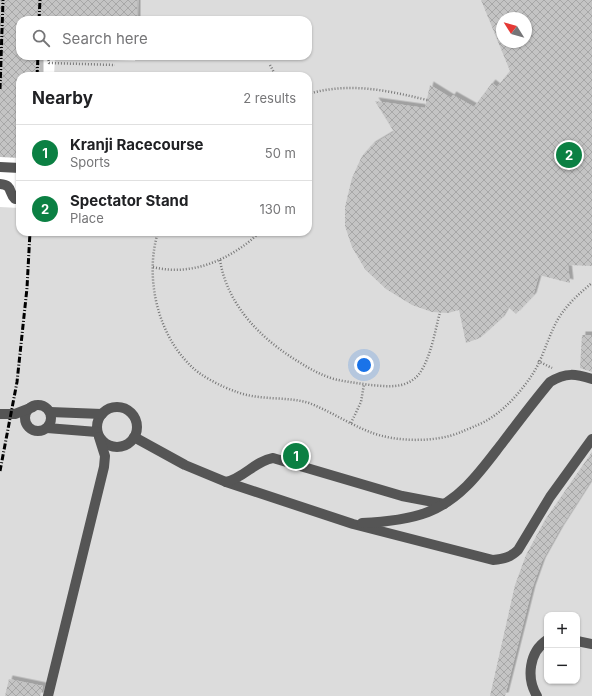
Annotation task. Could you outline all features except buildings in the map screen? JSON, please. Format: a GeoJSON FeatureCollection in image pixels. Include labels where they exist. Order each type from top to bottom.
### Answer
{"type":"FeatureCollection","features":[{"type":"Feature","properties":{"kind":"street"},"geometry":{"type":"LineString","coordinates":[[0,167],[16,168]]}},
{"type":"Feature","properties":{"kind":"street"},"geometry":{"type":"LineString","coordinates":[[0,184],[10,187],[12,196],[16,200]]}},
{"type":"Feature","properties":{"kind":"street"},"geometry":{"type":"LineString","coordinates":[[353,524],[412,518],[430,512],[444,504],[461,492],[476,478],[550,382],[558,376],[564,375],[577,375],[592,379]]}},
{"type":"Feature","properties":{"kind":"street"},"geometry":{"type":"LineString","coordinates":[[28,426],[25,417],[27,412],[34,406]]}},
{"type":"Feature","properties":{"kind":"street"},"geometry":{"type":"LineString","coordinates":[[0,414],[15,414],[34,406],[43,406],[50,412],[102,414]]}},
{"type":"Feature","properties":{"kind":"street"},"geometry":{"type":"LineString","coordinates":[[48,696],[104,467],[104,456],[98,435],[98,419],[107,410],[118,407],[129,411],[133,415],[137,426],[134,437],[131,441],[122,446],[104,467]]}},
{"type":"Feature","properties":{"kind":"street"},"geometry":{"type":"LineString","coordinates":[[47,428],[51,421],[50,412]]}},
{"type":"Feature","properties":{"kind":"street"},"geometry":{"type":"LineString","coordinates":[[15,414],[35,431],[47,428],[98,435],[107,445],[112,447],[122,446]]}},
{"type":"Feature","properties":{"kind":"street"},"geometry":{"type":"LineString","coordinates":[[134,437],[185,465],[226,482],[353,524],[493,560],[503,559],[513,555],[518,550],[550,497],[592,440]]}},
{"type":"Feature","properties":{"kind":"street"},"geometry":{"type":"LineString","coordinates":[[226,482],[235,480],[260,462],[273,458],[402,496],[444,504]]}},
{"type":"Feature","properties":{"kind":"street"},"geometry":{"type":"LineString","coordinates":[[580,642],[592,644]]}},
{"type":"Feature","properties":{"kind":"street"},"geometry":{"type":"LineString","coordinates":[[537,696],[532,684],[530,673],[532,662],[537,651],[544,643]]}},
{"type":"Feature","properties":{"kind":"path"},"geometry":{"type":"LineString","coordinates":[[48,60],[49,63],[115,65]]}},
{"type":"Feature","properties":{"kind":"path"},"geometry":{"type":"LineString","coordinates":[[270,65],[274,72]]}},
{"type":"Feature","properties":{"kind":"path"},"geometry":{"type":"LineString","coordinates":[[312,93],[347,88],[369,88],[427,100]]}},
{"type":"Feature","properties":{"kind":"path"},"geometry":{"type":"LineString","coordinates":[[157,236],[154,245],[153,267],[160,317],[176,348],[188,363],[200,373],[237,392],[254,397],[296,400],[308,403],[370,432],[405,440],[431,439],[458,433],[485,421],[501,410],[532,374],[554,327],[563,312],[577,296],[592,284]]}},
{"type":"Feature","properties":{"kind":"path"},"geometry":{"type":"LineString","coordinates":[[153,267],[172,271],[205,265],[220,260],[237,251],[255,236]]}},
{"type":"Feature","properties":{"kind":"path"},"geometry":{"type":"LineString","coordinates":[[220,260],[222,272],[235,301],[254,327],[277,348],[313,371],[334,379],[388,387],[405,384],[415,378],[429,355],[440,312]]}},
{"type":"Feature","properties":{"kind":"path"},"geometry":{"type":"LineString","coordinates":[[351,423],[361,402],[364,384]]}},
{"type":"Feature","properties":{"kind":"shaded area"},"geometry":{"type":"Polygon","coordinates":[[[139,0],[592,0],[592,696],[0,696],[0,207],[16,208],[16,236],[312,236],[312,72],[54,72],[55,60],[312,60],[312,16],[138,16],[139,0]]]}},
{"type":"Feature","properties":{"kind":"railway"},"geometry":{"type":"LineString","coordinates":[[0,89],[3,0]]}},
{"type":"Feature","properties":{"kind":"railway"},"geometry":{"type":"LineString","coordinates":[[39,16],[40,0]]}},
{"type":"Feature","properties":{"kind":"railway"},"geometry":{"type":"LineString","coordinates":[[37,72],[38,60]]}},
{"type":"Feature","properties":{"kind":"railway"},"geometry":{"type":"LineString","coordinates":[[0,471],[17,382],[27,288],[30,236]]}},
{"type":"Feature","properties":{"kind":"place","name":"Spectator Stand"},"geometry":{"type":"Point","coordinates":[569,155]}},
{"type":"Feature","properties":{"kind":"place","name":"Kranji Racecourse"},"geometry":{"type":"Point","coordinates":[296,456]}}]}
